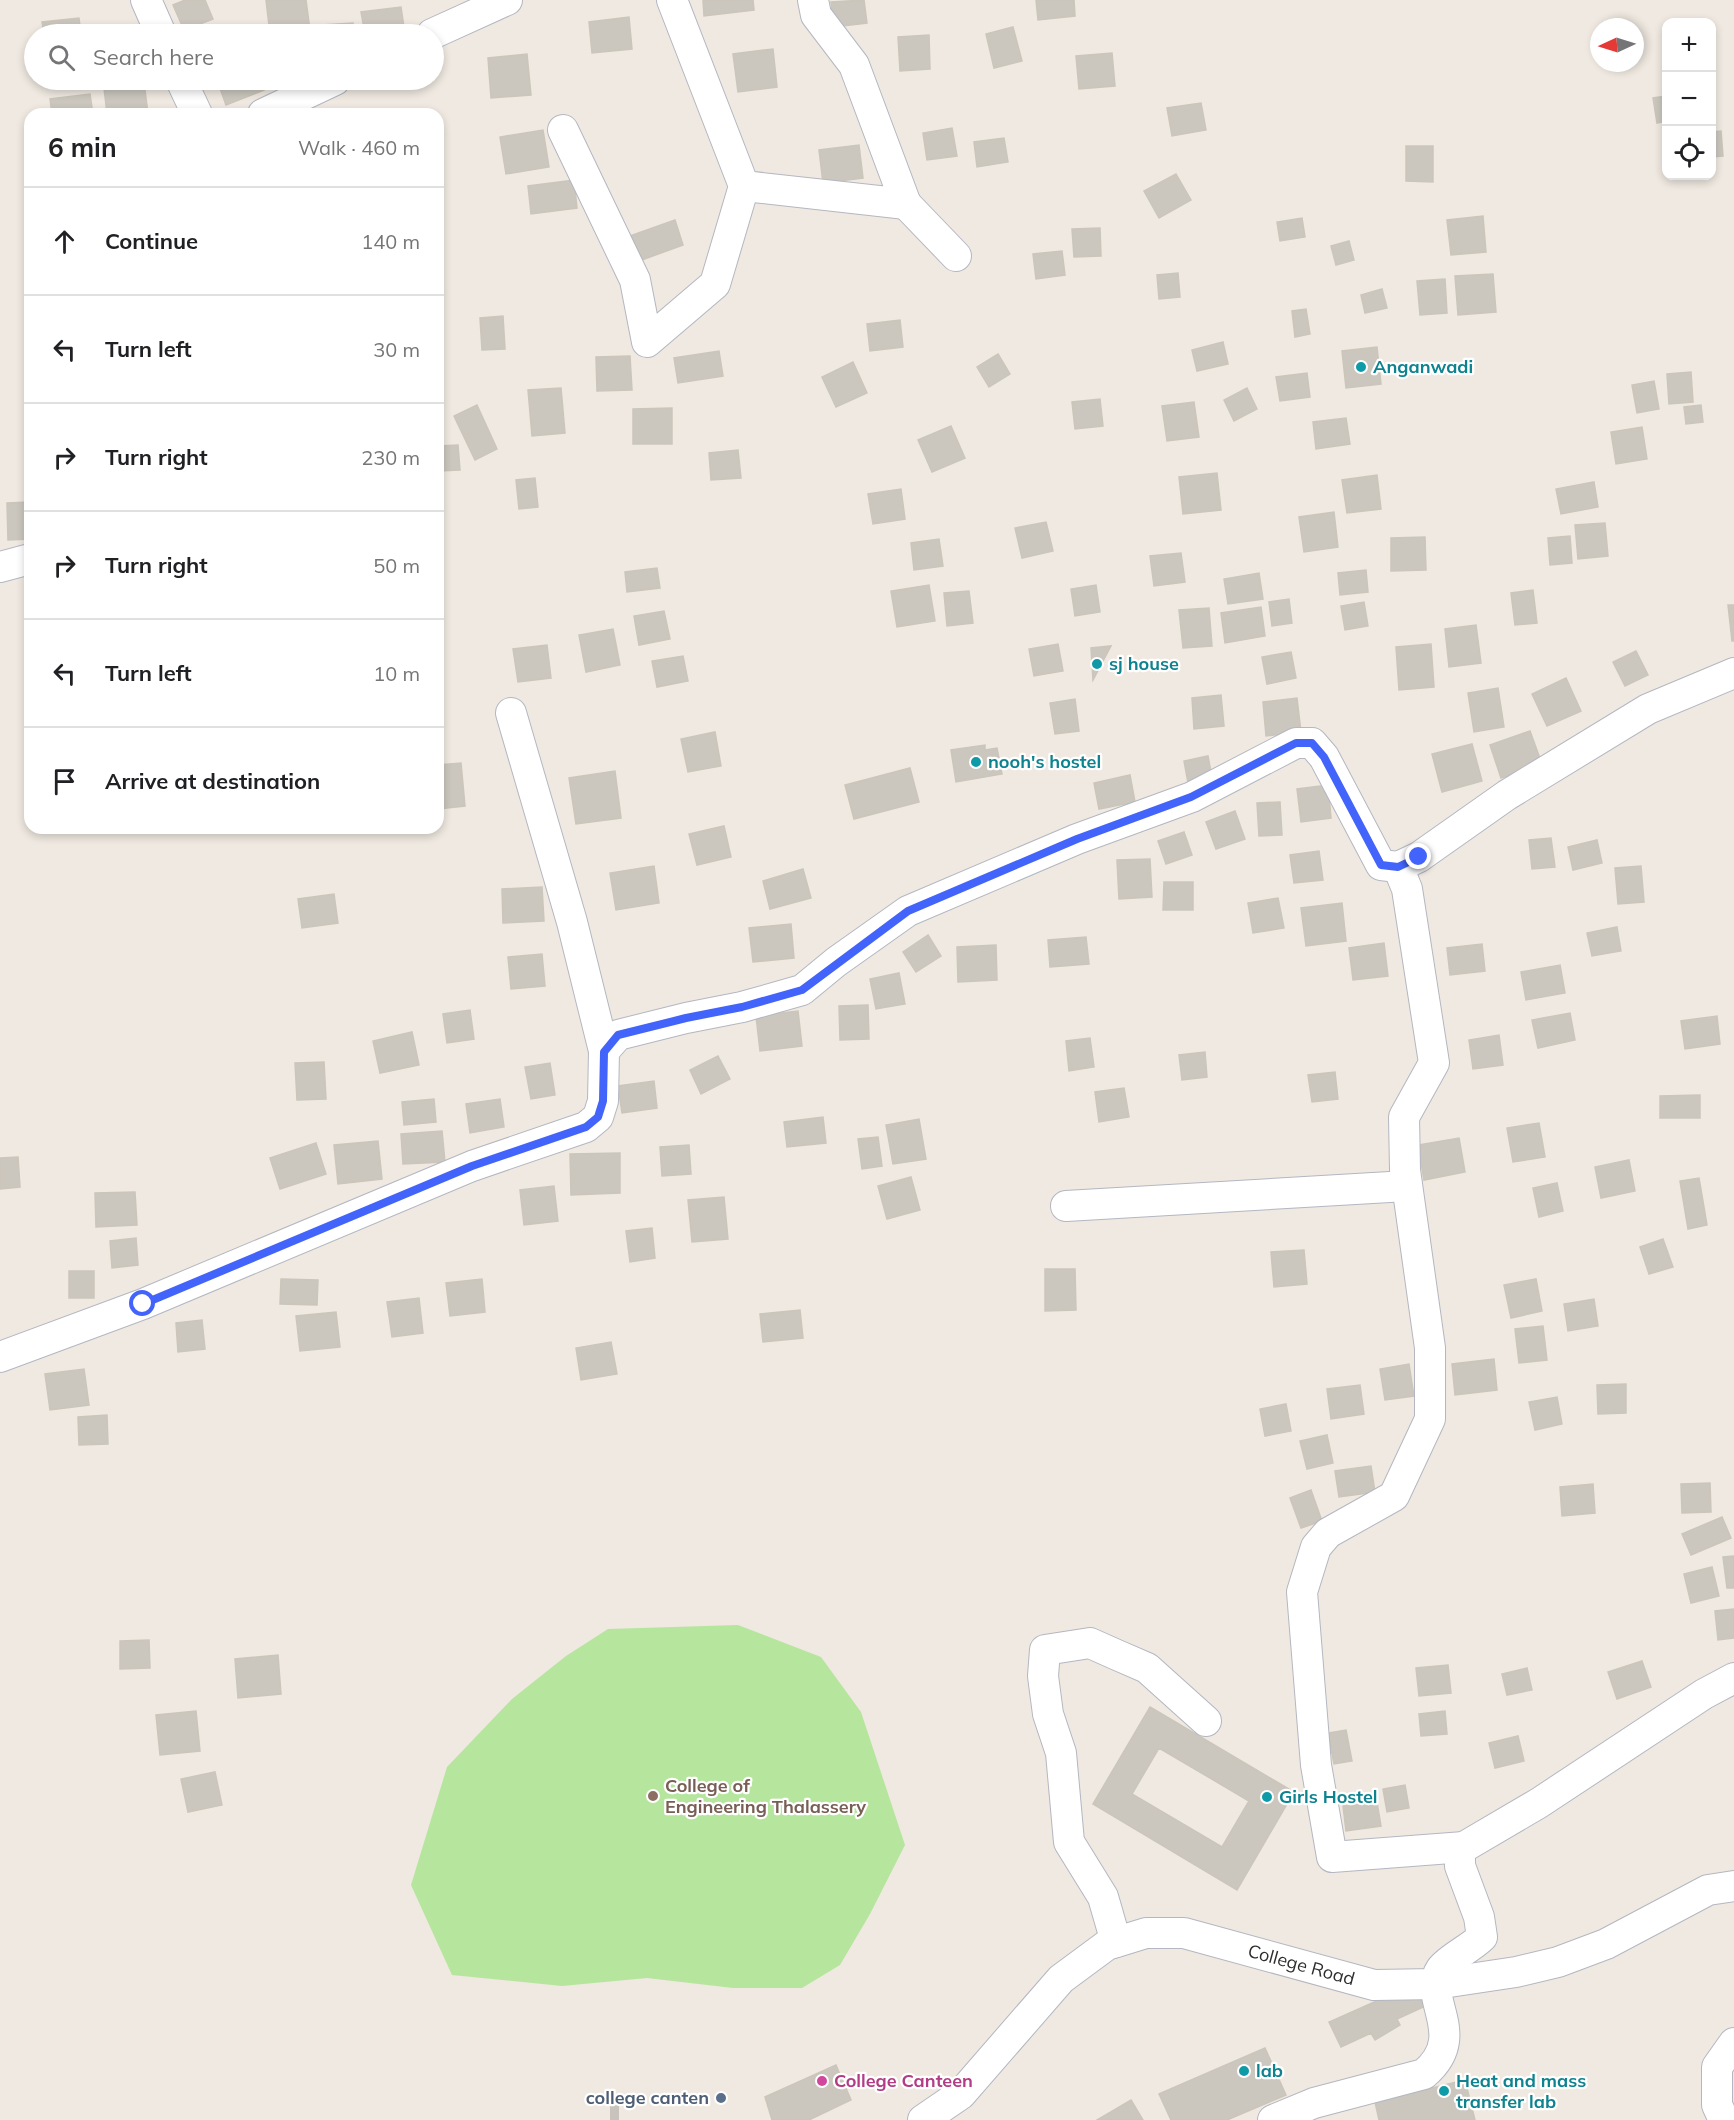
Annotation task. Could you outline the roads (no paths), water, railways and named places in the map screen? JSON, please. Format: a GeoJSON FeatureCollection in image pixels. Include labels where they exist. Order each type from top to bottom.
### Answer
{"type":"FeatureCollection","features":[{"type":"Feature","properties":{"kind":"street"},"geometry":{"type":"LineString","coordinates":[[146,0],[157,24]]}},
{"type":"Feature","properties":{"kind":"street"},"geometry":{"type":"LineString","coordinates":[[444,29],[507,0]]}},
{"type":"Feature","properties":{"kind":"street"},"geometry":{"type":"LineString","coordinates":[[562,130],[634,280],[647,342],[715,284],[744,186],[672,0]]}},
{"type":"Feature","properties":{"kind":"street"},"geometry":{"type":"LineString","coordinates":[[813,0],[816,15],[854,65],[906,204],[956,256]]}},
{"type":"Feature","properties":{"kind":"street"},"geometry":{"type":"LineString","coordinates":[[186,90],[194,108]]}},
{"type":"Feature","properties":{"kind":"street"},"geometry":{"type":"LineString","coordinates":[[276,108],[314,90]]}},
{"type":"Feature","properties":{"kind":"street"},"geometry":{"type":"LineString","coordinates":[[744,186],[906,204]]}},
{"type":"Feature","properties":{"kind":"street"},"geometry":{"type":"LineString","coordinates":[[0,567],[24,561]]}},
{"type":"Feature","properties":{"kind":"street"},"geometry":{"type":"LineString","coordinates":[[604,1052],[618,1035],[742,1007],[802,990],[908,911],[1077,839],[1191,797],[1296,743],[1312,743],[1324,757],[1381,865],[1398,867],[1419,857],[1507,795],[1648,709],[1734,673]]}},
{"type":"Feature","properties":{"kind":"street"},"geometry":{"type":"LineString","coordinates":[[0,1357],[143,1304],[472,1166],[586,1127],[598,1117],[603,1101],[604,1052],[572,922],[511,713]]}},
{"type":"Feature","properties":{"kind":"street"},"geometry":{"type":"LineString","coordinates":[[1398,867],[1407,889],[1434,1063],[1404,1117],[1407,1185],[1430,1348],[1430,1419],[1394,1496],[1328,1533],[1316,1547],[1302,1592],[1316,1765],[1332,1857],[1464,1846],[1539,1803],[1704,1694],[1734,1678]]}},
{"type":"Feature","properties":{"kind":"street"},"geometry":{"type":"LineString","coordinates":[[1066,1206],[1407,1185]]}},
{"type":"Feature","properties":{"kind":"street"},"geometry":{"type":"LineString","coordinates":[[1116,1942],[1103,1897],[1069,1842],[1061,1753],[1048,1714],[1043,1676],[1045,1650],[1090,1643],[1118,1655],[1147,1668],[1206,1721]]}},
{"type":"Feature","properties":{"kind":"street"},"geometry":{"type":"LineString","coordinates":[[1273,2120],[1340,2095],[1424,2074],[1437,2062],[1444,2046],[1445,2025],[1436,1984],[1441,1968],[1482,1937],[1479,1917],[1460,1866],[1460,1854],[1464,1846]]}},
{"type":"Feature","properties":{"kind":"street","name":"College Road"},"geometry":{"type":"LineString","coordinates":[[923,2120],[961,2094],[1061,1979],[1107,1945],[1146,1933],[1184,1932],[1374,1985],[1436,1984],[1516,1972],[1558,1962],[1606,1944],[1708,1890],[1734,1886]]}},
{"type":"Feature","properties":{"kind":"street"},"geometry":{"type":"LineString","coordinates":[[1724,2120],[1717,2105],[1717,2067],[1734,2043]]}},
{"type":"Feature","properties":{"kind":"tunnel"},"geometry":{"type":"LineString","coordinates":[[610,2120],[619,2120]]}},
{"type":"Feature","properties":{"kind":"place","name":"Anganwadi"},"geometry":{"type":"Point","coordinates":[1361,367]}},
{"type":"Feature","properties":{"kind":"place","name":"sj house"},"geometry":{"type":"Point","coordinates":[1097,664]}},
{"type":"Feature","properties":{"kind":"place","name":"nooh's hostel"},"geometry":{"type":"Point","coordinates":[976,762]}},
{"type":"Feature","properties":{"kind":"place","name":"College of Engineering Thalassery"},"geometry":{"type":"Point","coordinates":[653,1796]}},
{"type":"Feature","properties":{"kind":"place","name":"Girls Hostel"},"geometry":{"type":"Point","coordinates":[1267,1797]}},
{"type":"Feature","properties":{"kind":"place","name":"lab"},"geometry":{"type":"Point","coordinates":[1244,2071]}},
{"type":"Feature","properties":{"kind":"place","name":"College Canteen"},"geometry":{"type":"Point","coordinates":[822,2081]}},
{"type":"Feature","properties":{"kind":"place","name":"Heat and mass transfer lab"},"geometry":{"type":"Point","coordinates":[1444,2091]}},
{"type":"Feature","properties":{"kind":"place","name":"college canten"},"geometry":{"type":"Point","coordinates":[721,2098]}}]}
